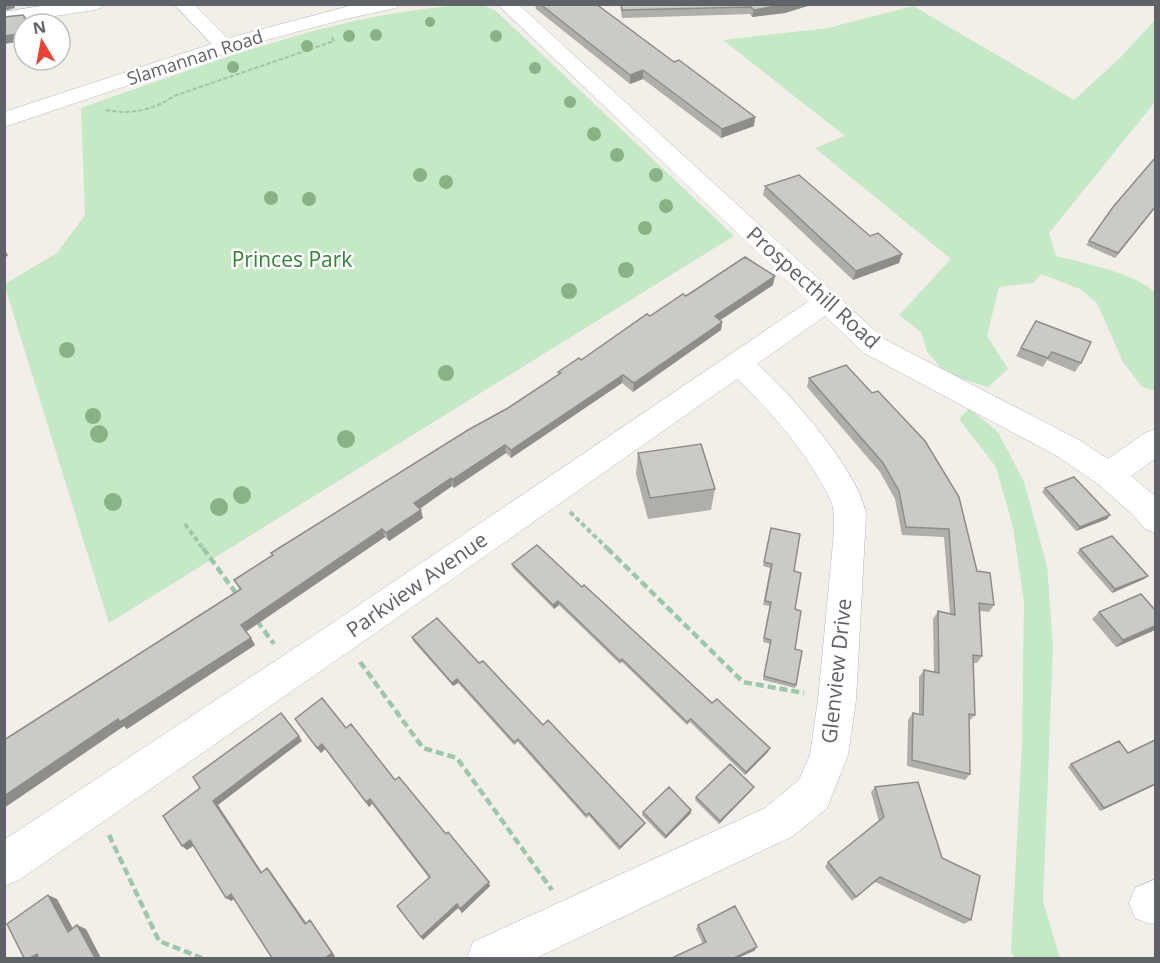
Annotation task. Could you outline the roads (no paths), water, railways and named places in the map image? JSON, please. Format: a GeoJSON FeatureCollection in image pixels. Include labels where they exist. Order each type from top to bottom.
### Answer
{"type":"FeatureCollection","features":[{"type":"Feature","properties":{"kind":"main road","name":"Slamannan Road"},"geometry":{"type":"LineString","coordinates":[[4,120],[225,47],[317,21],[389,4]]}},
{"type":"Feature","properties":{"kind":"street"},"geometry":{"type":"LineString","coordinates":[[4,18],[94,4]]}},
{"type":"Feature","properties":{"kind":"street"},"geometry":{"type":"LineString","coordinates":[[183,4],[225,47]]}},
{"type":"Feature","properties":{"kind":"street","name":"Prospecthill Road"},"geometry":{"type":"LineString","coordinates":[[506,4],[874,346],[1068,448],[1109,475],[1143,505],[1155,520]]}},
{"type":"Feature","properties":{"kind":"street","name":"Parkview Avenue"},"geometry":{"type":"LineString","coordinates":[[4,865],[341,637],[827,302]]}},
{"type":"Feature","properties":{"kind":"street","name":"Glenview Drive"},"geometry":{"type":"LineString","coordinates":[[489,958],[779,822],[813,794],[829,755],[837,700],[850,532],[849,507],[836,482],[800,430],[749,373],[738,364]]}},
{"type":"Feature","properties":{"kind":"street"},"geometry":{"type":"LineString","coordinates":[[1109,475],[1155,441]]}},
{"type":"Feature","properties":{"kind":"park label","name":"Princes Park"},"geometry":{"type":"Point","coordinates":[292,260]}}]}
